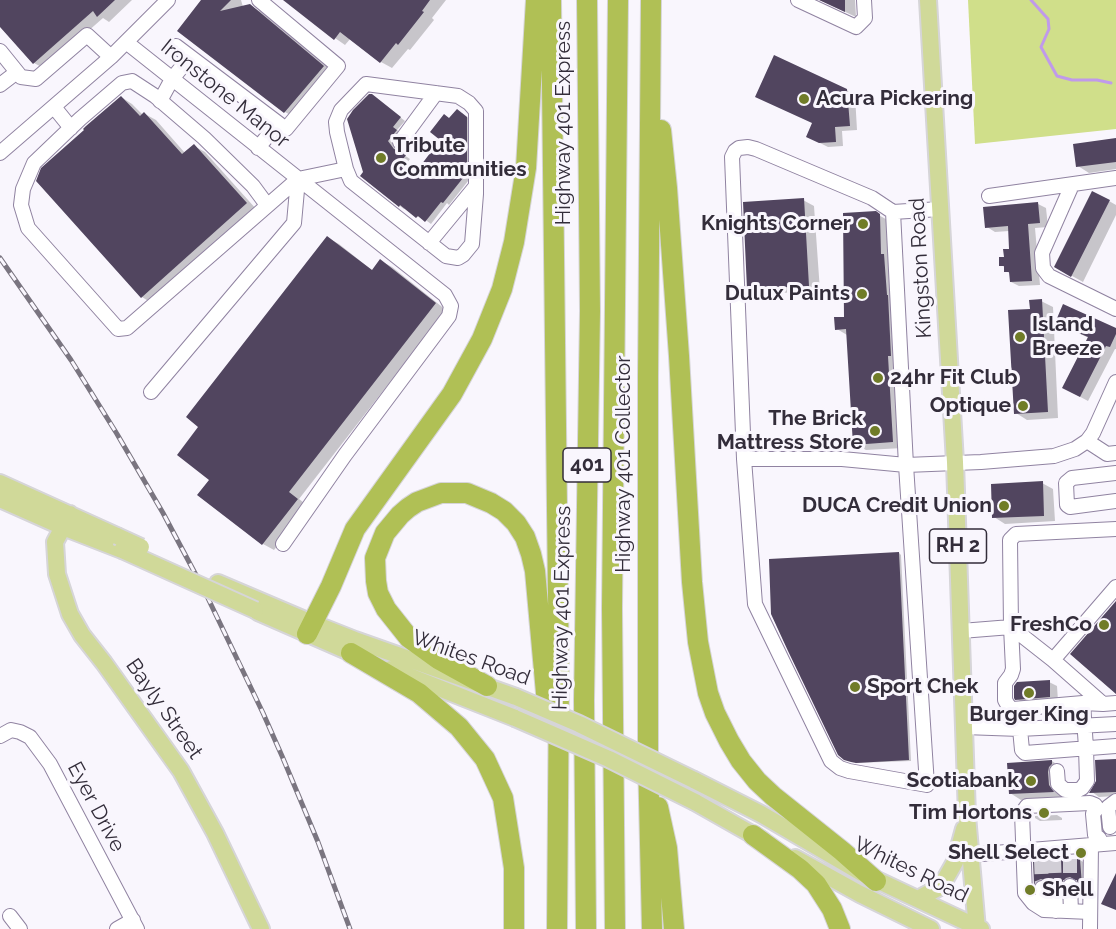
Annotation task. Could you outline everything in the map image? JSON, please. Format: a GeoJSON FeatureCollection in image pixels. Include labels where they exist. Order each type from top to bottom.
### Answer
{"type":"FeatureCollection","features":[{"type":"Feature","properties":{"kind":"highway"},"geometry":{"type":"LineString","coordinates":[[309,629],[331,586],[355,529],[452,393],[482,339],[502,289],[514,242],[526,168],[536,0]]}},
{"type":"Feature","properties":{"kind":"highway","name":"401"},"geometry":{"type":"LineString","coordinates":[[551,0],[559,644],[556,929]]}},
{"type":"Feature","properties":{"kind":"highway","name":"Highway 401 Express"},"geometry":{"type":"LineString","coordinates":[[586,929],[584,700],[590,311],[587,0]]}},
{"type":"Feature","properties":{"kind":"highway","name":"401"},"geometry":{"type":"LineString","coordinates":[[615,929],[612,608],[618,0]]}},
{"type":"Feature","properties":{"kind":"highway","name":"Highway 401 Collector"},"geometry":{"type":"LineString","coordinates":[[651,0],[648,757],[652,929]]}},
{"type":"Feature","properties":{"kind":"highway"},"geometry":{"type":"LineString","coordinates":[[651,40],[667,188],[692,582],[698,642],[708,693],[729,741],[757,781],[772,796],[876,880]]}},
{"type":"Feature","properties":{"kind":"highway"},"geometry":{"type":"LineString","coordinates":[[487,686],[438,659],[409,638],[386,609],[378,593],[375,558],[385,534],[408,508],[417,502],[441,494],[467,493],[491,503],[504,511],[525,537],[535,571],[550,741],[558,773]]}},
{"type":"Feature","properties":{"kind":"highway"},"geometry":{"type":"LineString","coordinates":[[351,653],[419,693],[459,727],[485,759],[503,798],[514,868],[514,929]]}},
{"type":"Feature","properties":{"kind":"highway"},"geometry":{"type":"LineString","coordinates":[[648,757],[667,848],[674,929]]}},
{"type":"Feature","properties":{"kind":"highway"},"geometry":{"type":"LineString","coordinates":[[753,835],[800,869],[816,884],[832,909],[840,929]]}},
{"type":"Feature","properties":{"kind":"main road","name":"Kingston Road"},"geometry":{"type":"LineString","coordinates":[[928,0],[955,462],[967,816],[978,928]]}},
{"type":"Feature","properties":{"kind":"main road","name":"Whites Road"},"geometry":{"type":"LineString","coordinates":[[0,483],[66,520]]}},
{"type":"Feature","properties":{"kind":"main road","name":"Whites Road"},"geometry":{"type":"LineString","coordinates":[[0,499],[66,520],[309,629],[351,653],[515,718],[609,759],[695,802],[860,894],[931,929]]}},
{"type":"Feature","properties":{"kind":"main road","name":"Bayly Street"},"geometry":{"type":"LineString","coordinates":[[66,520],[55,542],[57,574],[70,614],[82,635],[181,771],[215,832],[261,929]]}},
{"type":"Feature","properties":{"kind":"main road","name":"Whites Road"},"geometry":{"type":"LineString","coordinates":[[309,629],[355,640],[487,686],[579,724],[760,814],[876,880],[978,928]]}},
{"type":"Feature","properties":{"kind":"main road"},"geometry":{"type":"LineString","coordinates":[[918,899],[938,888],[946,878],[955,862],[967,816]]}},
{"type":"Feature","properties":{"kind":"street"},"geometry":{"type":"LineString","coordinates":[[0,153],[111,57],[168,0]]}},
{"type":"Feature","properties":{"kind":"street"},"geometry":{"type":"LineString","coordinates":[[176,46],[285,129],[338,66],[259,0]]}},
{"type":"Feature","properties":{"kind":"street"},"geometry":{"type":"LineString","coordinates":[[798,0],[856,27],[865,18],[864,0]]}},
{"type":"Feature","properties":{"kind":"street"},"geometry":{"type":"LineString","coordinates":[[0,51],[21,77],[36,79],[87,35],[111,57]]}},
{"type":"Feature","properties":{"kind":"street","name":"Ironstone Manor"},"geometry":{"type":"LineString","coordinates":[[126,42],[445,295],[451,306],[449,316],[345,455],[283,544]]}},
{"type":"Feature","properties":{"kind":"street"},"geometry":{"type":"LineString","coordinates":[[160,101],[172,80],[190,57]]}},
{"type":"Feature","properties":{"kind":"street"},"geometry":{"type":"LineString","coordinates":[[0,85],[17,72]]}},
{"type":"Feature","properties":{"kind":"street"},"geometry":{"type":"LineString","coordinates":[[267,206],[253,186],[204,138],[132,81],[122,82],[34,163],[23,189],[21,204],[28,228],[118,329],[127,328],[298,179],[346,169]]}},
{"type":"Feature","properties":{"kind":"street"},"geometry":{"type":"LineString","coordinates":[[366,84],[458,96],[470,103],[476,111],[476,186],[472,244],[458,258],[446,256],[351,181],[346,169],[336,122],[341,110],[366,84]]}},
{"type":"Feature","properties":{"kind":"street"},"geometry":{"type":"LineString","coordinates":[[400,142],[436,93]]}},
{"type":"Feature","properties":{"kind":"street"},"geometry":{"type":"LineString","coordinates":[[54,106],[71,128]]}},
{"type":"Feature","properties":{"kind":"street"},"geometry":{"type":"LineString","coordinates":[[258,148],[278,123]]}},
{"type":"Feature","properties":{"kind":"street"},"geometry":{"type":"LineString","coordinates":[[893,212],[906,465],[927,785],[849,771],[831,761],[755,604],[744,459],[732,157],[739,148],[756,149],[872,198],[893,212],[940,209]]}},
{"type":"Feature","properties":{"kind":"street"},"geometry":{"type":"LineString","coordinates":[[989,196],[1116,178]]}},
{"type":"Feature","properties":{"kind":"street"},"geometry":{"type":"LineString","coordinates":[[151,392],[294,224],[298,179]]}},
{"type":"Feature","properties":{"kind":"street"},"geometry":{"type":"LineString","coordinates":[[1072,185],[1042,253],[1042,268],[1048,276],[1116,309]]}},
{"type":"Feature","properties":{"kind":"street"},"geometry":{"type":"LineString","coordinates":[[429,243],[476,186]]}},
{"type":"Feature","properties":{"kind":"street"},"geometry":{"type":"LineString","coordinates":[[744,459],[842,459],[906,465],[1053,456],[1075,450],[1088,441],[1116,382]]}},
{"type":"Feature","properties":{"kind":"street"},"geometry":{"type":"LineString","coordinates":[[1088,441],[1107,454],[1116,453]]}},
{"type":"Feature","properties":{"kind":"street"},"geometry":{"type":"LineString","coordinates":[[1116,472],[1072,478],[1066,483],[1067,505],[1070,507],[1116,501]]}},
{"type":"Feature","properties":{"kind":"street"},"geometry":{"type":"LineString","coordinates":[[1109,703],[1009,708],[1005,700],[1005,682],[1014,669],[1010,540],[1016,534],[1116,529]]}},
{"type":"Feature","properties":{"kind":"street"},"geometry":{"type":"LineString","coordinates":[[1053,660],[1116,587]]}},
{"type":"Feature","properties":{"kind":"street"},"geometry":{"type":"LineString","coordinates":[[961,631],[1011,627],[1109,703]]}},
{"type":"Feature","properties":{"kind":"street"},"geometry":{"type":"LineString","coordinates":[[1057,761],[1058,784],[1065,790],[1082,788],[1087,781],[1083,703]]}},
{"type":"Feature","properties":{"kind":"street"},"geometry":{"type":"LineString","coordinates":[[964,727],[1020,729],[1116,724]]}},
{"type":"Feature","properties":{"kind":"street"},"geometry":{"type":"LineString","coordinates":[[1020,729],[1022,750],[1025,753],[1057,761],[1086,748],[1116,746]]}},
{"type":"Feature","properties":{"kind":"street","name":"Eyer Drive"},"geometry":{"type":"LineString","coordinates":[[0,736],[11,730],[30,737],[50,764],[135,925]]}},
{"type":"Feature","properties":{"kind":"street"},"geometry":{"type":"LineString","coordinates":[[1090,929],[1090,912],[1110,816],[1108,807],[1116,801]]}},
{"type":"Feature","properties":{"kind":"street"},"geometry":{"type":"LineString","coordinates":[[1090,912],[1050,911],[1034,903],[1025,893],[1022,813],[1027,806],[1090,803],[1110,816]]}},
{"type":"Feature","properties":{"kind":"street"},"geometry":{"type":"LineString","coordinates":[[1105,844],[1100,811],[1110,816]]}},
{"type":"Feature","properties":{"kind":"street"},"geometry":{"type":"LineString","coordinates":[[970,855],[1023,850],[1047,854],[1069,853],[1105,844]]}},
{"type":"Feature","properties":{"kind":"street"},"geometry":{"type":"LineString","coordinates":[[1070,886],[1071,911]]}},
{"type":"Feature","properties":{"kind":"street"},"geometry":{"type":"LineString","coordinates":[[1049,887],[1050,911]]}},
{"type":"Feature","properties":{"kind":"street"},"geometry":{"type":"LineString","coordinates":[[10,916],[20,929]]}},
{"type":"Feature","properties":{"kind":"street"},"geometry":{"type":"LineString","coordinates":[[117,929],[135,925]]}},
{"type":"Feature","properties":{"kind":"green space"},"geometry":{"type":"Polygon","coordinates":[[[968,0],[1116,0],[1116,129],[975,144],[968,0]]]}},
{"type":"Feature","properties":{"kind":"building"},"geometry":{"type":"Polygon","coordinates":[[[0,0],[115,0],[97,17],[93,11],[33,64],[0,27],[0,0]]]}},
{"type":"Feature","properties":{"kind":"building"},"geometry":{"type":"Polygon","coordinates":[[[201,0],[231,0],[220,11],[250,4],[324,66],[284,113],[177,31],[201,0]]]}},
{"type":"Feature","properties":{"kind":"building"},"geometry":{"type":"Polygon","coordinates":[[[283,0],[430,0],[422,11],[424,12],[398,45],[396,43],[380,63],[340,32],[334,40],[283,0]]]}},
{"type":"Feature","properties":{"kind":"building"},"geometry":{"type":"Polygon","coordinates":[[[819,0],[845,0],[845,12],[819,0]]]}},
{"type":"Feature","properties":{"kind":"building","name":"Acura Pickering"},"geometry":{"type":"Polygon","coordinates":[[[774,55],[847,89],[850,126],[835,127],[836,142],[819,143],[806,137],[812,123],[755,97],[774,55]]]}},
{"type":"Feature","properties":{"kind":"building","name":"Tribute Communities"},"geometry":{"type":"Polygon","coordinates":[[[369,94],[401,117],[393,127],[397,130],[388,141],[394,149],[406,155],[401,162],[415,173],[440,140],[430,132],[444,114],[449,118],[457,109],[467,117],[467,173],[425,222],[400,205],[399,207],[360,176],[363,172],[347,119],[369,94]]]}},
{"type":"Feature","properties":{"kind":"building"},"geometry":{"type":"Polygon","coordinates":[[[121,96],[140,116],[144,112],[182,154],[194,144],[247,203],[141,298],[36,181],[41,168],[121,96]]]}},
{"type":"Feature","properties":{"kind":"building"},"geometry":{"type":"Polygon","coordinates":[[[1116,138],[1116,162],[1076,167],[1073,144],[1116,138]]]}},
{"type":"Feature","properties":{"kind":"building"},"geometry":{"type":"Polygon","coordinates":[[[1092,191],[1110,200],[1071,277],[1054,267],[1092,191]]]}},
{"type":"Feature","properties":{"kind":"building"},"geometry":{"type":"Polygon","coordinates":[[[804,198],[809,286],[747,289],[743,202],[804,198]]]}},
{"type":"Feature","properties":{"kind":"building"},"geometry":{"type":"Polygon","coordinates":[[[1038,202],[1040,223],[1028,224],[1032,281],[1010,282],[1009,272],[1004,272],[1004,266],[999,266],[999,257],[1004,257],[1003,249],[1009,249],[1008,226],[985,228],[983,207],[1038,202]]]}},
{"type":"Feature","properties":{"kind":"building"},"geometry":{"type":"Polygon","coordinates":[[[876,211],[880,214],[881,254],[884,254],[888,295],[891,356],[888,356],[893,442],[853,445],[846,329],[835,330],[834,317],[844,317],[843,213],[876,211]]]}},
{"type":"Feature","properties":{"kind":"building"},"geometry":{"type":"Polygon","coordinates":[[[327,236],[372,270],[380,259],[436,303],[289,492],[298,499],[262,545],[197,495],[209,480],[177,455],[198,427],[186,417],[327,236]]]}},
{"type":"Feature","properties":{"kind":"building"},"geometry":{"type":"Polygon","coordinates":[[[1042,299],[1048,412],[1014,414],[1008,310],[1030,309],[1029,300],[1042,299]]]}},
{"type":"Feature","properties":{"kind":"building"},"geometry":{"type":"Polygon","coordinates":[[[1063,304],[1116,328],[1116,334],[1110,347],[1106,346],[1080,397],[1062,388],[1088,337],[1055,323],[1063,304]]]}},
{"type":"Feature","properties":{"kind":"building"},"geometry":{"type":"Polygon","coordinates":[[[1043,481],[1044,516],[992,518],[991,484],[1043,481]]]}},
{"type":"Feature","properties":{"kind":"building","name":"Sport Chek"},"geometry":{"type":"Polygon","coordinates":[[[899,552],[909,760],[851,762],[838,755],[771,614],[769,559],[899,552]]]}},
{"type":"Feature","properties":{"kind":"building","name":"FreshCo"},"geometry":{"type":"Polygon","coordinates":[[[1116,601],[1116,694],[1070,654],[1116,601]]]}},
{"type":"Feature","properties":{"kind":"building","name":"Burger King"},"geometry":{"type":"Polygon","coordinates":[[[1050,680],[1050,697],[1015,700],[1014,686],[1017,682],[1050,680]]]}},
{"type":"Feature","properties":{"kind":"building"},"geometry":{"type":"Polygon","coordinates":[[[1116,759],[1116,792],[1089,793],[1096,781],[1095,760],[1116,759]]]}},
{"type":"Feature","properties":{"kind":"building","name":"Scotiabank"},"geometry":{"type":"Polygon","coordinates":[[[1052,760],[1048,772],[1049,785],[1054,792],[1009,794],[1007,763],[1052,760]]]}},
{"type":"Feature","properties":{"kind":"building"},"geometry":{"type":"Polygon","coordinates":[[[1080,859],[1082,885],[1070,877],[1062,882],[1055,878],[1048,882],[1041,879],[1034,885],[1033,860],[1080,859]]]}},
{"type":"Feature","properties":{"kind":"building"},"geometry":{"type":"Polygon","coordinates":[[[1116,873],[1116,910],[1101,904],[1116,873]]]}},
{"type":"Feature","properties":{"kind":"waterway"},"geometry":{"type":"LineString","coordinates":[[1031,0],[1048,19],[1049,29],[1041,47],[1057,76],[1072,80],[1097,80],[1111,83]]}},
{"type":"Feature","properties":{"kind":"tunnel"},"geometry":{"type":"LineString","coordinates":[[1054,859],[1055,887]]}},
{"type":"Feature","properties":{"kind":"tunnel"},"geometry":{"type":"LineString","coordinates":[[1070,859],[1070,886]]}},
{"type":"Feature","properties":{"kind":"tunnel"},"geometry":{"type":"LineString","coordinates":[[1041,860],[1042,888]]}},
{"type":"Feature","properties":{"kind":"railway"},"geometry":{"type":"LineString","coordinates":[[0,258],[71,360],[117,434],[205,592],[282,756],[318,842],[350,929]]}},
{"type":"Feature","properties":{"kind":"place","name":"Acura Pickering"},"geometry":{"type":"Point","coordinates":[804,99]}},
{"type":"Feature","properties":{"kind":"place","name":"Tribute Communities"},"geometry":{"type":"Point","coordinates":[381,158]}},
{"type":"Feature","properties":{"kind":"place","name":"Knights Corner"},"geometry":{"type":"Point","coordinates":[863,224]}},
{"type":"Feature","properties":{"kind":"place","name":"Dulux Paints"},"geometry":{"type":"Point","coordinates":[862,294]}},
{"type":"Feature","properties":{"kind":"place","name":"Island Breeze"},"geometry":{"type":"Point","coordinates":[1020,337]}},
{"type":"Feature","properties":{"kind":"place","name":"24hr Fit Club"},"geometry":{"type":"Point","coordinates":[878,378]}},
{"type":"Feature","properties":{"kind":"place","name":"Optique"},"geometry":{"type":"Point","coordinates":[1023,406]}},
{"type":"Feature","properties":{"kind":"place","name":"The Brick Mattress Store"},"geometry":{"type":"Point","coordinates":[875,431]}},
{"type":"Feature","properties":{"kind":"place","name":"DUCA Credit Union"},"geometry":{"type":"Point","coordinates":[1004,506]}},
{"type":"Feature","properties":{"kind":"place","name":"FreshCo"},"geometry":{"type":"Point","coordinates":[1104,625]}},
{"type":"Feature","properties":{"kind":"place","name":"Sport Chek"},"geometry":{"type":"Point","coordinates":[855,687]}},
{"type":"Feature","properties":{"kind":"place","name":"Burger King"},"geometry":{"type":"Point","coordinates":[1029,693]}},
{"type":"Feature","properties":{"kind":"place","name":"Scotiabank"},"geometry":{"type":"Point","coordinates":[1031,781]}},
{"type":"Feature","properties":{"kind":"place","name":"Tim Hortons"},"geometry":{"type":"Point","coordinates":[1044,813]}},
{"type":"Feature","properties":{"kind":"place","name":"Shell Select"},"geometry":{"type":"Point","coordinates":[1081,853]}},
{"type":"Feature","properties":{"kind":"place","name":"Shell"},"geometry":{"type":"Point","coordinates":[1030,890]}}]}
